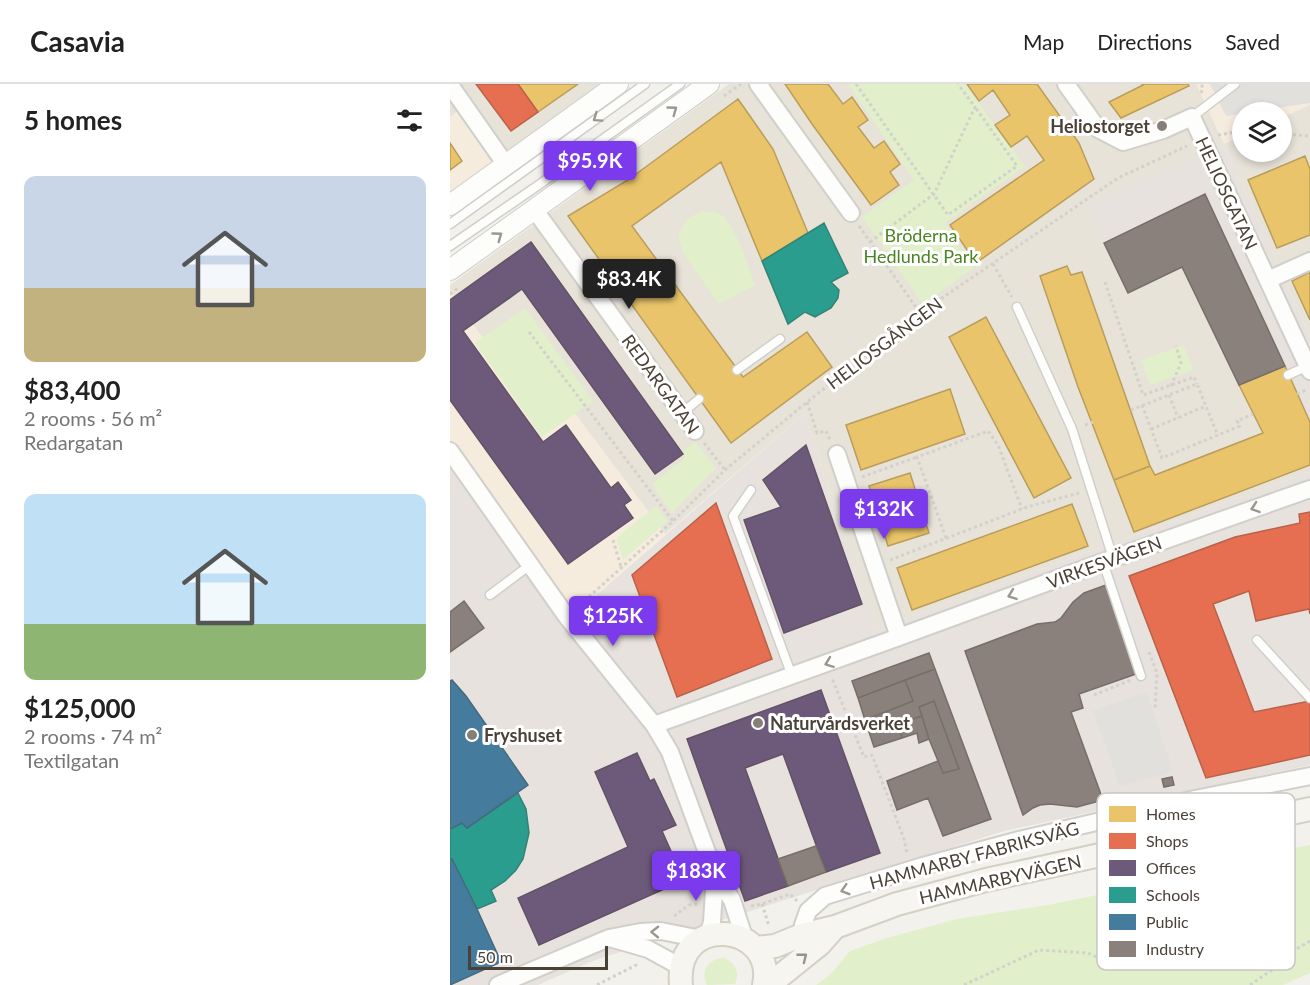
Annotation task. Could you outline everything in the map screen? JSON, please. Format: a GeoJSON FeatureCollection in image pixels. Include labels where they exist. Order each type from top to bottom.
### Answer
{"type":"FeatureCollection","features":[{"type":"Feature","properties":{"kind":"main road","name":"HAMMARBYVÄGEN"},"geometry":{"type":"LineString","coordinates":[[1295,812],[1310,809]]}},
{"type":"Feature","properties":{"kind":"main road","name":"HAMMARBYVÄGEN"},"geometry":{"type":"LineString","coordinates":[[705,937],[721,933],[734,934],[775,946],[897,904],[987,880],[1097,856]]}},
{"type":"Feature","properties":{"kind":"main road","name":"HAMMARBYVÄGEN"},"geometry":{"type":"LineString","coordinates":[[769,985],[820,944],[835,927]]}},
{"type":"Feature","properties":{"kind":"main road"},"geometry":{"type":"LineString","coordinates":[[677,978],[685,956],[692,946],[705,937]]}},
{"type":"Feature","properties":{"kind":"main road"},"geometry":{"type":"LineString","coordinates":[[757,941],[765,968],[764,985]]}},
{"type":"Feature","properties":{"kind":"street"},"geometry":{"type":"LineString","coordinates":[[450,205],[618,84]]}},
{"type":"Feature","properties":{"kind":"street"},"geometry":{"type":"LineString","coordinates":[[450,270],[709,84]]}},
{"type":"Feature","properties":{"kind":"street"},"geometry":{"type":"LineString","coordinates":[[758,84],[851,213]]}},
{"type":"Feature","properties":{"kind":"street","name":"HELIOSGATAN"},"geometry":{"type":"LineString","coordinates":[[1066,84],[1098,129],[1123,142],[1162,130],[1192,117],[1309,367]]}},
{"type":"Feature","properties":{"kind":"street"},"geometry":{"type":"LineString","coordinates":[[450,86],[506,165]]}},
{"type":"Feature","properties":{"kind":"street","name":"REDARGATAN"},"geometry":{"type":"LineString","coordinates":[[534,209],[695,431]]}},
{"type":"Feature","properties":{"kind":"street"},"geometry":{"type":"LineString","coordinates":[[1268,280],[1310,261]]}},
{"type":"Feature","properties":{"kind":"street"},"geometry":{"type":"LineString","coordinates":[[450,451],[567,617],[654,725],[670,752],[715,874],[757,941]]}},
{"type":"Feature","properties":{"kind":"street"},"geometry":{"type":"LineString","coordinates":[[837,454],[899,638]]}},
{"type":"Feature","properties":{"kind":"street","name":"VIRKESVÄGEN"},"geometry":{"type":"LineString","coordinates":[[654,725],[1310,489]]}},
{"type":"Feature","properties":{"kind":"street","name":"HAMMARBY FABRIKSVÄG"},"geometry":{"type":"LineString","coordinates":[[1225,793],[1310,776]]}},
{"type":"Feature","properties":{"kind":"street","name":"HAMMARBY FABRIKSVÄG"},"geometry":{"type":"LineString","coordinates":[[808,911],[825,896],[1019,840],[1097,822]]}},
{"type":"Feature","properties":{"kind":"street"},"geometry":{"type":"LineString","coordinates":[[498,985],[609,938],[640,932],[661,931],[705,937],[712,922],[715,874]]}},
{"type":"Feature","properties":{"kind":"street"},"geometry":{"type":"LineString","coordinates":[[802,935],[808,911]]}},
{"type":"Feature","properties":{"kind":"street"},"geometry":{"type":"LineString","coordinates":[[609,938],[648,949],[677,978]]}},
{"type":"Feature","properties":{"kind":"lane"},"geometry":{"type":"LineString","coordinates":[[450,224],[645,84]]}},
{"type":"Feature","properties":{"kind":"lane"},"geometry":{"type":"LineString","coordinates":[[450,246],[680,84]]}},
{"type":"Feature","properties":{"kind":"lane"},"geometry":{"type":"LineString","coordinates":[[1192,117],[1234,84],[1239,84]]}},
{"type":"Feature","properties":{"kind":"lane"},"geometry":{"type":"LineString","coordinates":[[1017,307],[1072,429],[1091,489],[1108,560],[1141,676]]}},
{"type":"Feature","properties":{"kind":"lane"},"geometry":{"type":"LineString","coordinates":[[737,370],[780,339]]}},
{"type":"Feature","properties":{"kind":"lane"},"geometry":{"type":"LineString","coordinates":[[1288,375],[1309,367]]}},
{"type":"Feature","properties":{"kind":"lane"},"geometry":{"type":"LineString","coordinates":[[682,413],[699,399]]}},
{"type":"Feature","properties":{"kind":"lane"},"geometry":{"type":"LineString","coordinates":[[750,490],[733,516],[792,676]]}},
{"type":"Feature","properties":{"kind":"lane"},"geometry":{"type":"LineString","coordinates":[[490,595],[530,565]]}},
{"type":"Feature","properties":{"kind":"lane"},"geometry":{"type":"LineString","coordinates":[[1257,640],[1310,698]]}},
{"type":"Feature","properties":{"kind":"path"},"geometry":{"type":"LineString","coordinates":[[855,84],[948,215],[1017,166],[958,84]]}},
{"type":"Feature","properties":{"kind":"path"},"geometry":{"type":"LineString","coordinates":[[870,242],[934,194],[975,107]]}},
{"type":"Feature","properties":{"kind":"path","name":"HELIOSGÅNGEN"},"geometry":{"type":"LineString","coordinates":[[567,617],[673,521],[725,470],[920,313],[1118,178],[1202,139],[1232,133]]}},
{"type":"Feature","properties":{"kind":"path"},"geometry":{"type":"LineString","coordinates":[[1292,135],[1310,136]]}},
{"type":"Feature","properties":{"kind":"path"},"geometry":{"type":"LineString","coordinates":[[851,213],[920,313]]}},
{"type":"Feature","properties":{"kind":"path"},"geometry":{"type":"LineString","coordinates":[[993,263],[1005,284]]}},
{"type":"Feature","properties":{"kind":"path"},"geometry":{"type":"LineString","coordinates":[[1106,282],[1143,395],[1194,377],[1218,436]]}},
{"type":"Feature","properties":{"kind":"path"},"geometry":{"type":"LineString","coordinates":[[529,332],[673,521]]}},
{"type":"Feature","properties":{"kind":"path"},"geometry":{"type":"LineString","coordinates":[[1171,386],[1181,363],[1176,346]]}},
{"type":"Feature","properties":{"kind":"path"},"geometry":{"type":"LineString","coordinates":[[1131,410],[1197,384]]}},
{"type":"Feature","properties":{"kind":"path"},"geometry":{"type":"LineString","coordinates":[[1297,394],[1310,388]]}},
{"type":"Feature","properties":{"kind":"path"},"geometry":{"type":"LineString","coordinates":[[1169,395],[1178,418]]}},
{"type":"Feature","properties":{"kind":"path"},"geometry":{"type":"LineString","coordinates":[[807,402],[817,433],[826,431]]}},
{"type":"Feature","properties":{"kind":"path"},"geometry":{"type":"LineString","coordinates":[[1142,405],[1162,458],[1240,426],[1237,421],[1253,414]]}},
{"type":"Feature","properties":{"kind":"path"},"geometry":{"type":"LineString","coordinates":[[1150,429],[1206,406]]}},
{"type":"Feature","properties":{"kind":"path","name":"REDARGATAN"},"geometry":{"type":"LineString","coordinates":[[695,431],[725,470]]}},
{"type":"Feature","properties":{"kind":"path"},"geometry":{"type":"LineString","coordinates":[[846,482],[988,431],[998,445],[1022,509]]}},
{"type":"Feature","properties":{"kind":"path"},"geometry":{"type":"LineString","coordinates":[[917,457],[946,538]]}},
{"type":"Feature","properties":{"kind":"path"},"geometry":{"type":"LineString","coordinates":[[875,567],[1022,509],[1091,489]]}},
{"type":"Feature","properties":{"kind":"path"},"geometry":{"type":"LineString","coordinates":[[613,540],[621,567]]}},
{"type":"Feature","properties":{"kind":"path"},"geometry":{"type":"LineString","coordinates":[[1094,695],[1141,676]]}},
{"type":"Feature","properties":{"kind":"path"},"geometry":{"type":"LineString","coordinates":[[841,678],[832,681],[864,757],[872,755],[904,839],[910,870]]}},
{"type":"Feature","properties":{"kind":"path"},"geometry":{"type":"LineString","coordinates":[[746,907],[790,894],[808,911]]}},
{"type":"Feature","properties":{"kind":"path"},"geometry":{"type":"LineString","coordinates":[[670,920],[689,905],[705,903]]}},
{"type":"Feature","properties":{"kind":"path"},"geometry":{"type":"LineString","coordinates":[[757,941],[762,904]]}},
{"type":"Feature","properties":{"kind":"path"},"geometry":{"type":"LineString","coordinates":[[1295,950],[1310,941]]}},
{"type":"Feature","properties":{"kind":"path"},"geometry":{"type":"LineString","coordinates":[[964,985],[1039,950],[1088,953],[1097,957]]}},
{"type":"Feature","properties":{"kind":"path"},"geometry":{"type":"LineString","coordinates":[[597,985],[636,966],[644,959]]}},
{"type":"Feature","properties":{"kind":"path"},"geometry":{"type":"LineString","coordinates":[[1250,985],[1272,970]]}},
{"type":"Feature","properties":{"kind":"shaded area"},"geometry":{"type":"Polygon","coordinates":[[[450,84],[601,84],[499,157],[450,117],[450,84]]]}},
{"type":"Feature","properties":{"kind":"shaded area"},"geometry":{"type":"Polygon","coordinates":[[[729,84],[1310,84],[1310,336],[1232,162],[1292,162],[1292,102],[1232,102],[1232,162],[1224,144],[1182,267],[1239,385],[1297,394],[1310,422],[1310,472],[875,629],[804,414],[665,534],[576,415],[492,351],[450,292],[450,285],[729,84]]]}},
{"type":"Feature","properties":{"kind":"shaded area"},"geometry":{"type":"Polygon","coordinates":[[[1196,84],[1310,84],[1310,105],[1292,113],[1292,102],[1232,102],[1232,140],[1224,144],[1196,84]]]}},
{"type":"Feature","properties":{"kind":"shaded area"},"geometry":{"type":"Polygon","coordinates":[[[1210,84],[1310,84],[1310,103],[1292,106],[1292,102],[1232,102],[1232,115],[1226,116],[1210,84]]]}},
{"type":"Feature","properties":{"kind":"shaded area"},"geometry":{"type":"Polygon","coordinates":[[[463,107],[499,157],[450,193],[450,117],[463,107]]]}},
{"type":"Feature","properties":{"kind":"shaded area"},"geometry":{"type":"Polygon","coordinates":[[[1224,144],[1310,336],[1310,422],[1285,366],[1239,385],[1182,268],[1128,293],[1087,206],[1224,144]]]}},
{"type":"Feature","properties":{"kind":"shaded area"},"geometry":{"type":"Polygon","coordinates":[[[450,292],[492,351],[576,415],[665,534],[568,620],[450,461],[450,292]]]}},
{"type":"Feature","properties":{"kind":"shaded area"},"geometry":{"type":"Polygon","coordinates":[[[804,414],[875,629],[1310,472],[1310,765],[1180,793],[1097,793],[1097,811],[1004,831],[595,960],[538,985],[450,985],[450,461],[568,620],[804,414]]]}},
{"type":"Feature","properties":{"kind":"shaded area"},"geometry":{"type":"Polygon","coordinates":[[[1146,692],[1174,772],[1120,786],[1093,711],[1146,692]]]}},
{"type":"Feature","properties":{"kind":"green space","name":"Bröderna Hedlunds Park"},"geometry":{"type":"Polygon","coordinates":[[[848,84],[965,84],[1025,166],[945,223],[975,267],[923,304],[862,217],[914,180],[848,84]]]}},
{"type":"Feature","properties":{"kind":"green space"},"geometry":{"type":"Polygon","coordinates":[[[701,211],[718,213],[726,219],[741,246],[755,285],[719,304],[683,253],[678,236],[686,220],[701,211]]]}},
{"type":"Feature","properties":{"kind":"green space"},"geometry":{"type":"Polygon","coordinates":[[[525,308],[593,401],[542,437],[475,343],[525,308]]]}},
{"type":"Feature","properties":{"kind":"green space"},"geometry":{"type":"Polygon","coordinates":[[[1184,345],[1193,370],[1150,385],[1141,360],[1184,345]]]}},
{"type":"Feature","properties":{"kind":"green space"},"geometry":{"type":"Polygon","coordinates":[[[695,442],[716,468],[672,513],[652,484],[685,458],[682,452],[695,442]]]}},
{"type":"Feature","properties":{"kind":"green space"},"geometry":{"type":"Polygon","coordinates":[[[656,506],[668,521],[623,560],[616,538],[656,506]]]}},
{"type":"Feature","properties":{"kind":"green space"},"geometry":{"type":"Polygon","coordinates":[[[1310,845],[1310,973],[1283,985],[816,985],[831,974],[850,951],[887,938],[957,919],[1097,895],[1097,970],[1295,970],[1295,848],[1310,845]]]}},
{"type":"Feature","properties":{"kind":"green space"},"geometry":{"type":"Polygon","coordinates":[[[723,958],[736,968],[735,984],[707,985],[704,975],[707,967],[713,961],[723,958]]]}},
{"type":"Feature","properties":{"kind":"building: Homes"},"geometry":{"type":"Polygon","coordinates":[[[518,84],[578,84],[538,112],[518,84]]]}},
{"type":"Feature","properties":{"kind":"building: Homes"},"geometry":{"type":"Polygon","coordinates":[[[785,84],[828,84],[843,104],[852,97],[868,120],[858,127],[874,148],[884,141],[900,164],[890,172],[899,185],[871,205],[785,84]]]}},
{"type":"Feature","properties":{"kind":"building: Homes"},"geometry":{"type":"Polygon","coordinates":[[[967,84],[1037,84],[1079,143],[1094,179],[976,263],[950,225],[1044,160],[1027,136],[1011,147],[995,125],[1010,115],[993,90],[979,101],[967,84]]]}},
{"type":"Feature","properties":{"kind":"building: Homes"},"geometry":{"type":"Polygon","coordinates":[[[1142,84],[1188,84],[1189,86],[1121,118],[1109,102],[1142,84]]]}},
{"type":"Feature","properties":{"kind":"building: Homes"},"geometry":{"type":"Polygon","coordinates":[[[738,99],[773,149],[808,233],[762,261],[721,162],[632,226],[743,377],[807,332],[832,367],[731,443],[568,216],[628,180],[738,99]]]}},
{"type":"Feature","properties":{"kind":"building: Homes"},"geometry":{"type":"Polygon","coordinates":[[[450,143],[462,161],[450,170],[450,143]]]}},
{"type":"Feature","properties":{"kind":"building: Homes"},"geometry":{"type":"Polygon","coordinates":[[[1305,156],[1310,169],[1310,235],[1277,248],[1248,180],[1305,156]]]}},
{"type":"Feature","properties":{"kind":"building: Homes"},"geometry":{"type":"Polygon","coordinates":[[[1067,266],[1071,275],[1082,272],[1150,466],[1114,480],[1078,387],[1040,276],[1067,266]]]}},
{"type":"Feature","properties":{"kind":"building: Homes"},"geometry":{"type":"Polygon","coordinates":[[[1310,272],[1310,320],[1292,281],[1310,272]]]}},
{"type":"Feature","properties":{"kind":"building: Homes"},"geometry":{"type":"Polygon","coordinates":[[[986,317],[1071,478],[1034,498],[949,337],[986,317]]]}},
{"type":"Feature","properties":{"kind":"building: Homes"},"geometry":{"type":"Polygon","coordinates":[[[1285,366],[1310,422],[1310,465],[1134,532],[1114,480],[1150,466],[1155,475],[1263,433],[1239,385],[1285,366]]]}},
{"type":"Feature","properties":{"kind":"building: Homes"},"geometry":{"type":"Polygon","coordinates":[[[950,389],[965,434],[861,470],[846,425],[950,389]]]}},
{"type":"Feature","properties":{"kind":"building: Homes"},"geometry":{"type":"Polygon","coordinates":[[[910,473],[929,533],[888,546],[869,486],[910,473]]]}},
{"type":"Feature","properties":{"kind":"building: Homes"},"geometry":{"type":"Polygon","coordinates":[[[1072,504],[1088,546],[912,610],[897,568],[1072,504]]]}},
{"type":"Feature","properties":{"kind":"building: Shops"},"geometry":{"type":"Polygon","coordinates":[[[476,84],[518,84],[538,112],[511,131],[476,84]]]}},
{"type":"Feature","properties":{"kind":"building: Shops"},"geometry":{"type":"Polygon","coordinates":[[[716,503],[772,659],[677,697],[632,575],[716,503]]]}},
{"type":"Feature","properties":{"kind":"building: Shops"},"geometry":{"type":"Polygon","coordinates":[[[1310,512],[1310,614],[1309,609],[1256,621],[1249,591],[1213,604],[1254,712],[1310,701],[1310,755],[1206,778],[1129,576],[1235,537],[1300,523],[1299,514],[1310,512]]]}},
{"type":"Feature","properties":{"kind":"building: Offices"},"geometry":{"type":"Polygon","coordinates":[[[531,242],[683,454],[655,474],[522,289],[463,331],[543,442],[566,425],[611,488],[618,482],[631,500],[624,505],[633,518],[568,564],[450,400],[450,300],[531,242]]]}},
{"type":"Feature","properties":{"kind":"building: Offices"},"geometry":{"type":"Polygon","coordinates":[[[806,445],[862,604],[784,633],[744,520],[781,507],[763,480],[806,445]]]}},
{"type":"Feature","properties":{"kind":"building: Offices"},"geometry":{"type":"Polygon","coordinates":[[[821,690],[880,853],[826,872],[783,754],[745,768],[788,886],[745,901],[687,739],[821,690]]]}},
{"type":"Feature","properties":{"kind":"building: Offices"},"geometry":{"type":"Polygon","coordinates":[[[637,753],[650,781],[654,779],[676,825],[662,831],[684,880],[539,945],[518,898],[628,847],[595,772],[637,753]]]}},
{"type":"Feature","properties":{"kind":"building: Schools"},"geometry":{"type":"Polygon","coordinates":[[[824,223],[848,273],[831,282],[839,290],[838,298],[831,308],[815,317],[805,312],[788,324],[762,261],[824,223]]]}},
{"type":"Feature","properties":{"kind":"building: Schools"},"geometry":{"type":"Polygon","coordinates":[[[518,793],[526,809],[529,833],[523,859],[505,881],[491,890],[496,901],[477,909],[452,859],[450,860],[450,829],[462,823],[467,828],[518,793]]]}},
{"type":"Feature","properties":{"kind":"building: Public","name":"Fryshuset"},"geometry":{"type":"Polygon","coordinates":[[[452,680],[466,696],[528,785],[467,828],[462,823],[450,829],[450,681],[452,680]]]}},
{"type":"Feature","properties":{"kind":"building: Public"},"geometry":{"type":"Polygon","coordinates":[[[452,859],[501,962],[450,985],[450,860],[452,859]]]}},
{"type":"Feature","properties":{"kind":"building: Industry"},"geometry":{"type":"Polygon","coordinates":[[[1205,194],[1285,366],[1239,385],[1182,267],[1128,293],[1104,243],[1205,194]]]}},
{"type":"Feature","properties":{"kind":"building: Industry"},"geometry":{"type":"Polygon","coordinates":[[[1106,585],[1136,674],[1079,694],[1083,708],[1071,712],[1100,793],[1097,793],[1097,802],[1077,807],[1040,805],[1023,815],[965,651],[1037,624],[1055,622],[1084,593],[1106,585]]]}},
{"type":"Feature","properties":{"kind":"building: Industry"},"geometry":{"type":"Polygon","coordinates":[[[464,601],[484,628],[450,652],[450,612],[464,601]]]}},
{"type":"Feature","properties":{"kind":"building: Industry"},"geometry":{"type":"Polygon","coordinates":[[[929,653],[935,669],[858,698],[852,681],[929,653]]]}},
{"type":"Feature","properties":{"kind":"building: Industry"},"geometry":{"type":"Polygon","coordinates":[[[935,669],[991,819],[943,836],[928,798],[897,810],[887,781],[938,761],[943,773],[959,769],[934,701],[919,707],[922,716],[898,724],[902,738],[874,747],[865,720],[913,701],[905,680],[935,669]]]}},
{"type":"Feature","properties":{"kind":"building: Industry"},"geometry":{"type":"Polygon","coordinates":[[[905,680],[913,701],[865,720],[858,698],[905,680]]]}},
{"type":"Feature","properties":{"kind":"building: Industry"},"geometry":{"type":"Polygon","coordinates":[[[934,701],[959,769],[943,773],[919,707],[934,701]]]}},
{"type":"Feature","properties":{"kind":"building: Industry"},"geometry":{"type":"Polygon","coordinates":[[[922,716],[929,739],[919,743],[917,733],[902,738],[898,724],[922,716]]]}},
{"type":"Feature","properties":{"kind":"building: Industry"},"geometry":{"type":"Polygon","coordinates":[[[1172,777],[1174,785],[1164,787],[1162,779],[1172,777]]]}},
{"type":"Feature","properties":{"kind":"building: Industry"},"geometry":{"type":"Polygon","coordinates":[[[816,846],[826,872],[788,886],[778,859],[816,846]]]}},
{"type":"Feature","properties":{"kind":"place","name":"Heliostorget"},"geometry":{"type":"Point","coordinates":[1162,126]}},
{"type":"Feature","properties":{"kind":"place","name":"Naturvårdsverket"},"geometry":{"type":"Point","coordinates":[758,723]}},
{"type":"Feature","properties":{"kind":"place","name":"Fryshuset"},"geometry":{"type":"Point","coordinates":[472,735]}}]}
